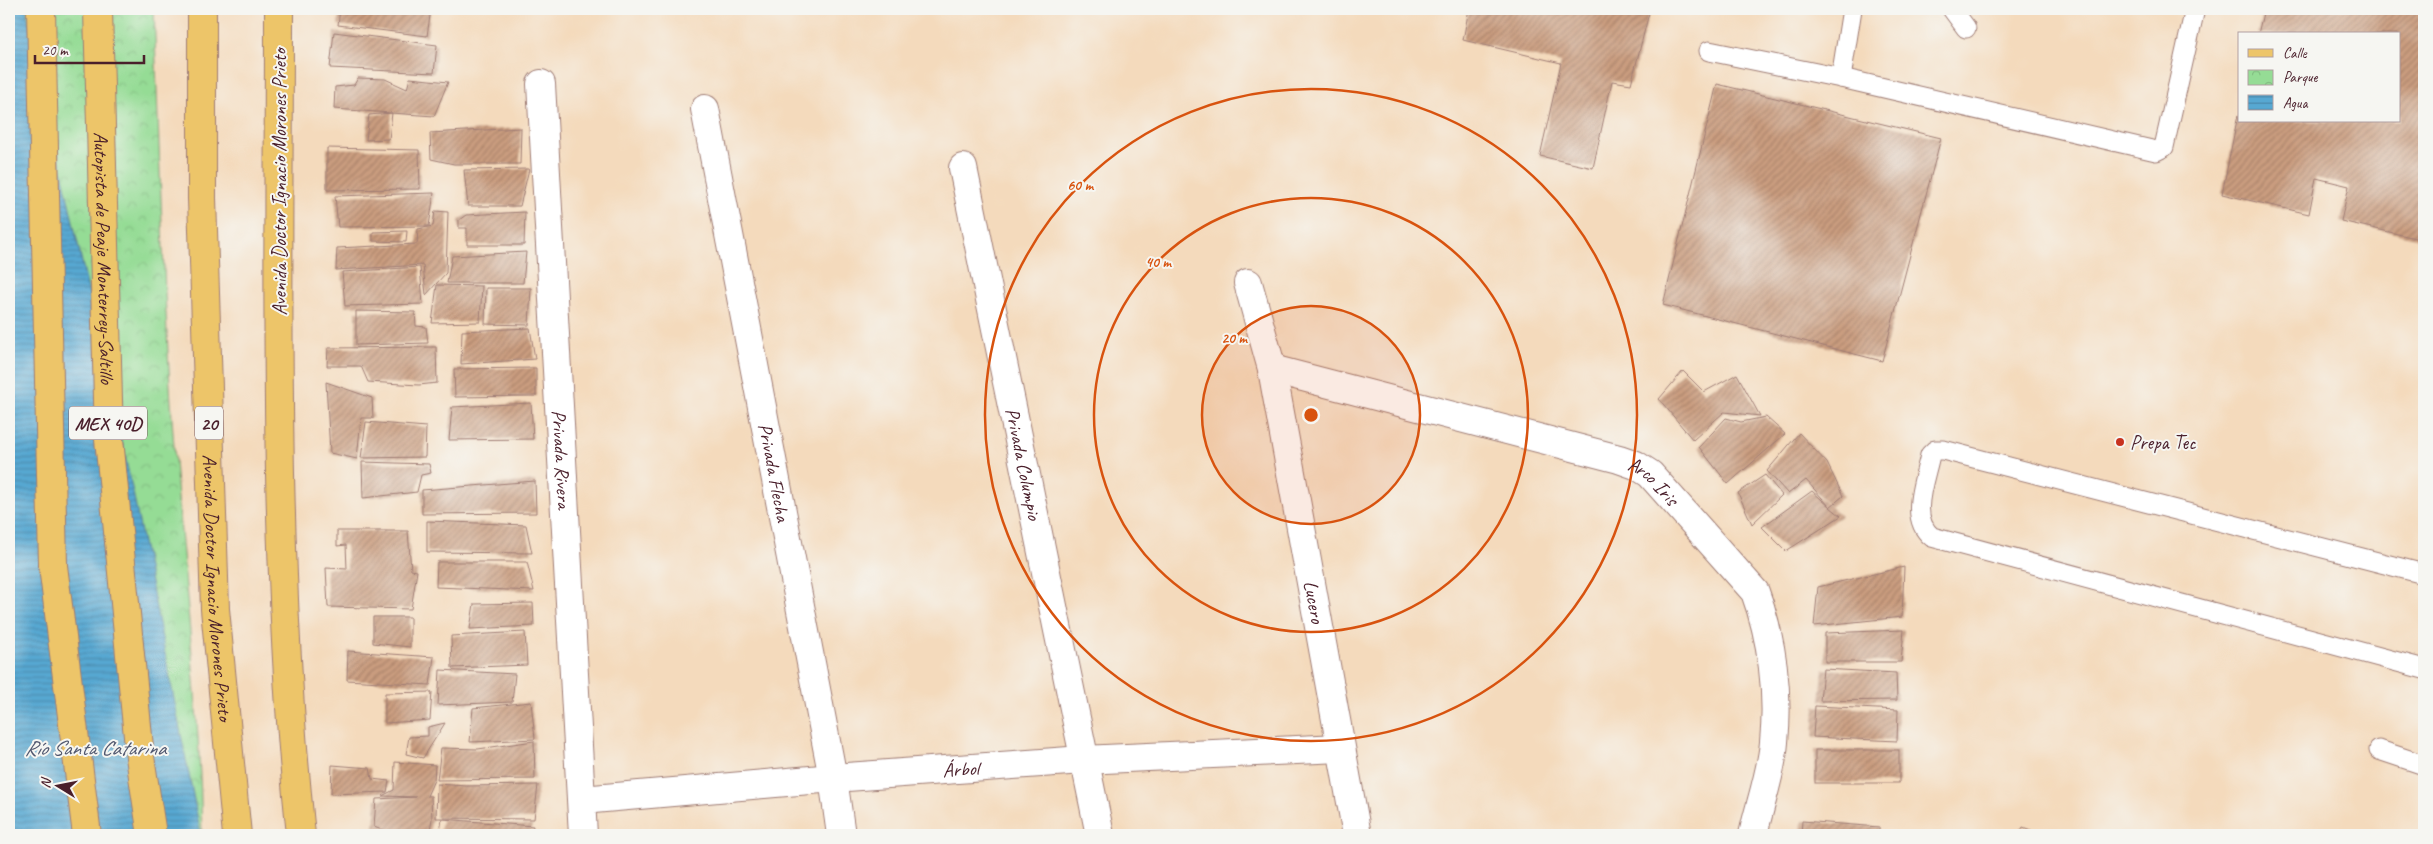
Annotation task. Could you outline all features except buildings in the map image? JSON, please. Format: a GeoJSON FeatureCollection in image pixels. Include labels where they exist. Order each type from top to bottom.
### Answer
{"type":"FeatureCollection","features":[{"type":"Feature","properties":{"kind":"main road","name":"MEX 40D"},"geometry":{"type":"LineString","coordinates":[[41,9],[53,566],[87,835]]}},
{"type":"Feature","properties":{"kind":"main road","name":"Autopista de Peaje Monterrey-Saltillo"},"geometry":{"type":"LineString","coordinates":[[98,9],[108,439],[140,757],[152,835]]}},
{"type":"Feature","properties":{"kind":"main road","name":"Avenida Doctor Ignacio Morones Prieto"},"geometry":{"type":"LineString","coordinates":[[202,9],[202,198],[215,609],[237,835]]}},
{"type":"Feature","properties":{"kind":"main road","name":"Avenida Doctor Ignacio Morones Prieto"},"geometry":{"type":"LineString","coordinates":[[279,9],[279,361],[282,599],[301,835]]}},
{"type":"Feature","properties":{"kind":"street","name":"Privada Rivera"},"geometry":{"type":"LineString","coordinates":[[540,84],[583,835]]}},
{"type":"Feature","properties":{"kind":"street","name":"Privada Flecha"},"geometry":{"type":"LineString","coordinates":[[705,109],[833,778],[840,835]]}},
{"type":"Feature","properties":{"kind":"street","name":"Privada Columpio"},"geometry":{"type":"LineString","coordinates":[[963,168],[1083,760],[1100,835]]}},
{"type":"Feature","properties":{"kind":"street","name":"Lucero"},"geometry":{"type":"LineString","coordinates":[[1248,282],[1272,369],[1357,835]]}},
{"type":"Feature","properties":{"kind":"street","name":"Arco Iris"},"geometry":{"type":"LineString","coordinates":[[1272,369],[1619,459],[1636,464],[1650,474],[1755,592],[1763,613],[1772,658],[1775,699],[1774,743],[1753,835]]}},
{"type":"Feature","properties":{"kind":"street","name":"Árbol"},"geometry":{"type":"LineString","coordinates":[[582,800],[833,778],[1083,760],[1340,748]]}},
{"type":"Feature","properties":{"kind":"lane"},"geometry":{"type":"LineString","coordinates":[[1841,78],[1852,9]]}},
{"type":"Feature","properties":{"kind":"lane"},"geometry":{"type":"LineString","coordinates":[[1952,9],[1966,28]]}},
{"type":"Feature","properties":{"kind":"lane"},"geometry":{"type":"LineString","coordinates":[[1709,51],[1841,78],[2156,151],[2164,147],[2195,9]]}},
{"type":"Feature","properties":{"kind":"lane"},"geometry":{"type":"LineString","coordinates":[[2424,574],[1943,450],[1935,450],[1930,455],[1919,514],[1924,530],[1932,537],[2424,669]]}},
{"type":"Feature","properties":{"kind":"lane"},"geometry":{"type":"LineString","coordinates":[[2378,750],[2424,765]]}},
{"type":"Feature","properties":{"kind":"green space","name":"Río Santa Catarina"},"geometry":{"type":"Polygon","coordinates":[[[9,9],[154,9],[168,358],[196,700],[202,835],[9,835],[9,9]]]}},
{"type":"Feature","properties":{"kind":"water","name":"Río Santa Catarina"},"geometry":{"type":"Polygon","coordinates":[[[9,9],[26,9],[134,497],[201,835],[9,835],[9,9]]]}},
{"type":"Feature","properties":{"kind":"place","name":"Prepa Tec"},"geometry":{"type":"Point","coordinates":[2120,442]}}]}
